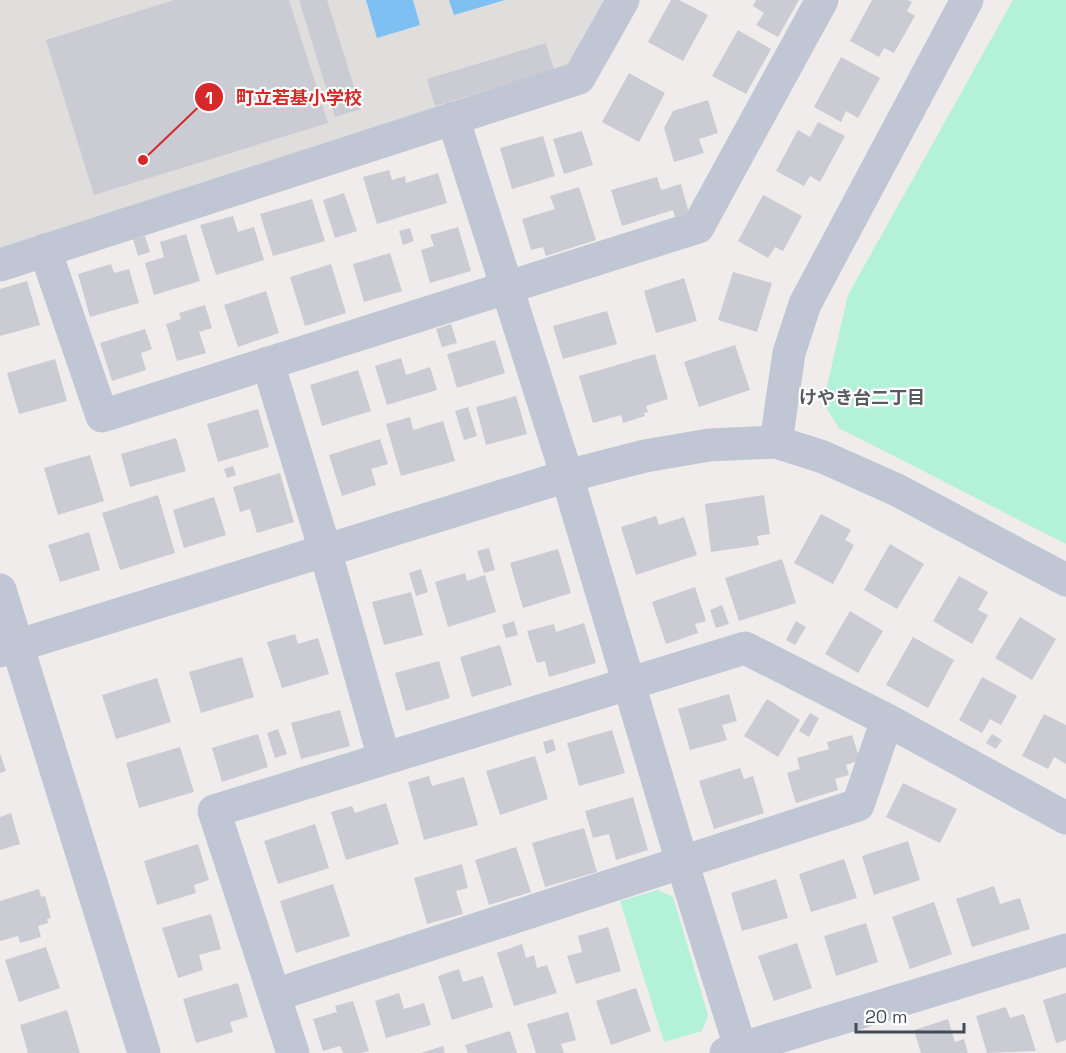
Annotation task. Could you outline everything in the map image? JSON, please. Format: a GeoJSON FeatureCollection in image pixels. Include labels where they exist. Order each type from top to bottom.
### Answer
{"type":"FeatureCollection","features":[{"type":"Feature","properties":{"kind":"street"},"geometry":{"type":"LineString","coordinates":[[0,265],[579,78],[623,0]]}},
{"type":"Feature","properties":{"kind":"street"},"geometry":{"type":"LineString","coordinates":[[45,250],[102,416],[698,227],[822,0]]}},
{"type":"Feature","properties":{"kind":"street"},"geometry":{"type":"LineString","coordinates":[[776,442],[789,354],[805,304],[967,0]]}},
{"type":"Feature","properties":{"kind":"street"},"geometry":{"type":"LineString","coordinates":[[453,118],[630,683],[736,1051],[1066,950]]}},
{"type":"Feature","properties":{"kind":"street"},"geometry":{"type":"LineString","coordinates":[[268,363],[325,550],[384,758]]}},
{"type":"Feature","properties":{"kind":"street"},"geometry":{"type":"LineString","coordinates":[[8,649],[567,476],[645,456],[709,445],[776,442],[824,457],[897,490],[1066,580]]}},
{"type":"Feature","properties":{"kind":"street"},"geometry":{"type":"LineString","coordinates":[[0,590],[8,649],[144,1053]]}},
{"type":"Feature","properties":{"kind":"street"},"geometry":{"type":"LineString","coordinates":[[293,1053],[214,811],[745,648],[887,720],[1066,818]]}},
{"type":"Feature","properties":{"kind":"street"},"geometry":{"type":"LineString","coordinates":[[275,995],[858,805],[887,720]]}},
{"type":"Feature","properties":{"kind":"shaded area"},"geometry":{"type":"Polygon","coordinates":[[[0,0],[608,0],[570,70],[0,250],[0,0]]]}},
{"type":"Feature","properties":{"kind":"green space"},"geometry":{"type":"Polygon","coordinates":[[[1013,0],[1066,0],[1066,544],[839,428],[823,403],[848,295],[1013,0]]]}},
{"type":"Feature","properties":{"kind":"green space"},"geometry":{"type":"Polygon","coordinates":[[[658,890],[673,897],[708,1015],[702,1031],[664,1042],[620,901],[658,890]]]}},
{"type":"Feature","properties":{"kind":"water"},"geometry":{"type":"Polygon","coordinates":[[[366,0],[413,0],[420,25],[377,38],[366,0]]]}},
{"type":"Feature","properties":{"kind":"water"},"geometry":{"type":"Polygon","coordinates":[[[449,0],[505,0],[454,15],[449,0]]]}},
{"type":"Feature","properties":{"kind":"building"},"geometry":{"type":"Polygon","coordinates":[[[174,0],[289,0],[328,123],[94,195],[46,40],[174,0]]]}},
{"type":"Feature","properties":{"kind":"building"},"geometry":{"type":"Polygon","coordinates":[[[299,0],[327,0],[361,109],[335,117],[299,0]]]}},
{"type":"Feature","properties":{"kind":"building"},"geometry":{"type":"Polygon","coordinates":[[[671,0],[679,0],[708,15],[683,61],[648,42],[671,0]]]}},
{"type":"Feature","properties":{"kind":"building"},"geometry":{"type":"Polygon","coordinates":[[[756,0],[799,0],[778,37],[756,25],[764,13],[753,6],[756,0]]]}},
{"type":"Feature","properties":{"kind":"building"},"geometry":{"type":"Polygon","coordinates":[[[872,0],[908,0],[912,2],[907,11],[915,16],[894,53],[884,48],[879,57],[850,41],[872,0]]]}},
{"type":"Feature","properties":{"kind":"building"},"geometry":{"type":"Polygon","coordinates":[[[738,30],[771,49],[746,94],[712,76],[738,30]]]}},
{"type":"Feature","properties":{"kind":"building"},"geometry":{"type":"Polygon","coordinates":[[[546,43],[554,70],[435,106],[427,79],[546,43]]]}},
{"type":"Feature","properties":{"kind":"building"},"geometry":{"type":"Polygon","coordinates":[[[841,57],[880,78],[858,118],[846,111],[841,122],[814,107],[841,57]]]}},
{"type":"Feature","properties":{"kind":"building"},"geometry":{"type":"Polygon","coordinates":[[[629,73],[665,93],[639,142],[602,122],[629,73]]]}},
{"type":"Feature","properties":{"kind":"building"},"geometry":{"type":"Polygon","coordinates":[[[708,100],[718,133],[699,139],[704,153],[674,162],[664,128],[673,111],[708,100]]]}},
{"type":"Feature","properties":{"kind":"building"},"geometry":{"type":"Polygon","coordinates":[[[818,122],[845,136],[820,182],[810,176],[804,186],[776,171],[798,130],[810,137],[818,122]]]}},
{"type":"Feature","properties":{"kind":"building"},"geometry":{"type":"Polygon","coordinates":[[[582,131],[593,165],[564,174],[553,139],[582,131]]]}},
{"type":"Feature","properties":{"kind":"building"},"geometry":{"type":"Polygon","coordinates":[[[543,136],[555,176],[512,189],[500,148],[543,136]]]}},
{"type":"Feature","properties":{"kind":"building"},"geometry":{"type":"Polygon","coordinates":[[[389,170],[392,180],[405,176],[406,183],[438,173],[447,203],[377,224],[363,177],[389,170]]]}},
{"type":"Feature","properties":{"kind":"building"},"geometry":{"type":"Polygon","coordinates":[[[657,177],[661,190],[681,184],[689,213],[675,217],[673,210],[622,226],[611,190],[657,177]]]}},
{"type":"Feature","properties":{"kind":"building"},"geometry":{"type":"Polygon","coordinates":[[[579,187],[596,240],[546,256],[543,247],[531,250],[522,219],[555,209],[550,196],[579,187]]]}},
{"type":"Feature","properties":{"kind":"building"},"geometry":{"type":"Polygon","coordinates":[[[344,193],[357,231],[335,238],[323,200],[344,193]]]}},
{"type":"Feature","properties":{"kind":"building"},"geometry":{"type":"Polygon","coordinates":[[[763,195],[802,216],[783,251],[775,247],[768,258],[738,241],[763,195]]]}},
{"type":"Feature","properties":{"kind":"building"},"geometry":{"type":"Polygon","coordinates":[[[312,199],[325,241],[273,256],[260,214],[312,199]]]}},
{"type":"Feature","properties":{"kind":"building"},"geometry":{"type":"Polygon","coordinates":[[[233,216],[238,232],[254,227],[264,260],[216,275],[200,225],[233,216]]]}},
{"type":"Feature","properties":{"kind":"building"},"geometry":{"type":"Polygon","coordinates":[[[458,227],[471,271],[430,283],[421,250],[434,246],[430,235],[458,227]]]}},
{"type":"Feature","properties":{"kind":"building"},"geometry":{"type":"Polygon","coordinates":[[[410,228],[414,241],[403,245],[399,231],[410,228]]]}},
{"type":"Feature","properties":{"kind":"building"},"geometry":{"type":"Polygon","coordinates":[[[186,234],[200,281],[154,295],[145,263],[164,257],[160,242],[186,234]]]}},
{"type":"Feature","properties":{"kind":"building"},"geometry":{"type":"Polygon","coordinates":[[[145,236],[150,252],[138,256],[133,239],[145,236]]]}},
{"type":"Feature","properties":{"kind":"building"},"geometry":{"type":"Polygon","coordinates":[[[390,253],[402,291],[364,302],[353,264],[390,253]]]}},
{"type":"Feature","properties":{"kind":"building"},"geometry":{"type":"Polygon","coordinates":[[[111,264],[114,273],[129,269],[139,303],[90,317],[78,274],[111,264]]]}},
{"type":"Feature","properties":{"kind":"building"},"geometry":{"type":"Polygon","coordinates":[[[331,264],[346,313],[305,326],[290,277],[331,264]]]}},
{"type":"Feature","properties":{"kind":"building"},"geometry":{"type":"Polygon","coordinates":[[[733,272],[772,283],[757,332],[718,320],[733,272]]]}},
{"type":"Feature","properties":{"kind":"building"},"geometry":{"type":"Polygon","coordinates":[[[684,278],[697,321],[656,333],[644,291],[684,278]]]}},
{"type":"Feature","properties":{"kind":"building"},"geometry":{"type":"Polygon","coordinates":[[[27,281],[40,325],[0,336],[0,289],[27,281]]]}},
{"type":"Feature","properties":{"kind":"building"},"geometry":{"type":"Polygon","coordinates":[[[266,291],[279,333],[238,347],[224,305],[266,291]]]}},
{"type":"Feature","properties":{"kind":"building"},"geometry":{"type":"Polygon","coordinates":[[[205,305],[212,328],[199,332],[206,353],[177,361],[166,324],[181,319],[179,313],[205,305]]]}},
{"type":"Feature","properties":{"kind":"building"},"geometry":{"type":"Polygon","coordinates":[[[607,311],[617,344],[563,359],[553,326],[607,311]]]}},
{"type":"Feature","properties":{"kind":"building"},"geometry":{"type":"Polygon","coordinates":[[[451,324],[457,343],[442,347],[436,329],[451,324]]]}},
{"type":"Feature","properties":{"kind":"building"},"geometry":{"type":"Polygon","coordinates":[[[145,329],[152,349],[141,353],[146,370],[112,381],[100,343],[145,329]]]}},
{"type":"Feature","properties":{"kind":"building"},"geometry":{"type":"Polygon","coordinates":[[[495,340],[505,373],[457,388],[447,354],[495,340]]]}},
{"type":"Feature","properties":{"kind":"building"},"geometry":{"type":"Polygon","coordinates":[[[735,345],[750,390],[699,407],[684,362],[735,345]]]}},
{"type":"Feature","properties":{"kind":"building"},"geometry":{"type":"Polygon","coordinates":[[[655,354],[668,399],[646,406],[648,412],[644,413],[645,416],[623,423],[621,415],[593,423],[579,376],[655,354]]]}},
{"type":"Feature","properties":{"kind":"building"},"geometry":{"type":"Polygon","coordinates":[[[401,358],[406,375],[430,367],[437,390],[387,405],[375,366],[401,358]]]}},
{"type":"Feature","properties":{"kind":"building"},"geometry":{"type":"Polygon","coordinates":[[[55,359],[67,401],[19,414],[7,373],[55,359]]]}},
{"type":"Feature","properties":{"kind":"building"},"geometry":{"type":"Polygon","coordinates":[[[358,370],[371,411],[322,426],[310,385],[358,370]]]}},
{"type":"Feature","properties":{"kind":"building"},"geometry":{"type":"Polygon","coordinates":[[[516,396],[527,434],[486,445],[476,407],[516,396]]]}},
{"type":"Feature","properties":{"kind":"building"},"geometry":{"type":"Polygon","coordinates":[[[468,407],[477,436],[464,440],[455,411],[468,407]]]}},
{"type":"Feature","properties":{"kind":"building"},"geometry":{"type":"Polygon","coordinates":[[[258,409],[269,447],[218,462],[207,424],[258,409]]]}},
{"type":"Feature","properties":{"kind":"building"},"geometry":{"type":"Polygon","coordinates":[[[410,417],[413,430],[443,421],[455,461],[401,476],[386,424],[410,417]]]}},
{"type":"Feature","properties":{"kind":"building"},"geometry":{"type":"Polygon","coordinates":[[[176,438],[186,471],[130,487],[121,454],[176,438]]]}},
{"type":"Feature","properties":{"kind":"building"},"geometry":{"type":"Polygon","coordinates":[[[380,439],[388,464],[371,469],[376,485],[342,496],[329,455],[380,439]]]}},
{"type":"Feature","properties":{"kind":"building"},"geometry":{"type":"Polygon","coordinates":[[[90,455],[104,501],[58,515],[44,468],[90,455]]]}},
{"type":"Feature","properties":{"kind":"building"},"geometry":{"type":"Polygon","coordinates":[[[233,466],[236,475],[227,478],[224,469],[233,466]]]}},
{"type":"Feature","properties":{"kind":"building"},"geometry":{"type":"Polygon","coordinates":[[[280,473],[294,522],[257,533],[250,509],[240,512],[233,487],[280,473]]]}},
{"type":"Feature","properties":{"kind":"building"},"geometry":{"type":"Polygon","coordinates":[[[158,495],[175,553],[120,570],[102,513],[158,495]]]}},
{"type":"Feature","properties":{"kind":"building"},"geometry":{"type":"Polygon","coordinates":[[[764,495],[770,534],[757,536],[759,545],[711,552],[705,504],[764,495]]]}},
{"type":"Feature","properties":{"kind":"building"},"geometry":{"type":"Polygon","coordinates":[[[214,497],[226,535],[184,548],[173,510],[214,497]]]}},
{"type":"Feature","properties":{"kind":"building"},"geometry":{"type":"Polygon","coordinates":[[[821,514],[851,530],[845,540],[854,545],[833,584],[794,563],[821,514]]]}},
{"type":"Feature","properties":{"kind":"building"},"geometry":{"type":"Polygon","coordinates":[[[656,516],[659,525],[684,517],[697,555],[636,575],[621,527],[656,516]]]}},
{"type":"Feature","properties":{"kind":"building"},"geometry":{"type":"Polygon","coordinates":[[[89,532],[100,570],[60,582],[48,545],[89,532]]]}},
{"type":"Feature","properties":{"kind":"building"},"geometry":{"type":"Polygon","coordinates":[[[890,544],[924,564],[897,609],[864,590],[890,544]]]}},
{"type":"Feature","properties":{"kind":"building"},"geometry":{"type":"Polygon","coordinates":[[[489,548],[495,570],[484,573],[477,551],[489,548]]]}},
{"type":"Feature","properties":{"kind":"building"},"geometry":{"type":"Polygon","coordinates":[[[558,549],[571,593],[523,608],[510,563],[558,549]]]}},
{"type":"Feature","properties":{"kind":"building"},"geometry":{"type":"Polygon","coordinates":[[[782,559],[796,603],[739,621],[725,578],[782,559]]]}},
{"type":"Feature","properties":{"kind":"building"},"geometry":{"type":"Polygon","coordinates":[[[421,569],[428,592],[416,596],[409,573],[421,569]]]}},
{"type":"Feature","properties":{"kind":"building"},"geometry":{"type":"Polygon","coordinates":[[[465,573],[467,581],[485,575],[496,612],[448,627],[435,582],[465,573]]]}},
{"type":"Feature","properties":{"kind":"building"},"geometry":{"type":"Polygon","coordinates":[[[959,576],[988,592],[978,610],[988,615],[972,644],[933,621],[959,576]]]}},
{"type":"Feature","properties":{"kind":"building"},"geometry":{"type":"Polygon","coordinates":[[[695,587],[706,621],[695,624],[698,633],[666,644],[652,602],[695,587]]]}},
{"type":"Feature","properties":{"kind":"building"},"geometry":{"type":"Polygon","coordinates":[[[411,592],[423,635],[384,645],[372,602],[411,592]]]}},
{"type":"Feature","properties":{"kind":"building"},"geometry":{"type":"Polygon","coordinates":[[[722,605],[729,624],[716,628],[710,610],[722,605]]]}},
{"type":"Feature","properties":{"kind":"building"},"geometry":{"type":"Polygon","coordinates":[[[850,611],[883,631],[858,673],[825,654],[850,611]]]}},
{"type":"Feature","properties":{"kind":"building"},"geometry":{"type":"Polygon","coordinates":[[[1020,617],[1056,639],[1032,680],[995,658],[1020,617]]]}},
{"type":"Feature","properties":{"kind":"building"},"geometry":{"type":"Polygon","coordinates":[[[514,621],[518,635],[506,638],[502,625],[514,621]]]}},
{"type":"Feature","properties":{"kind":"building"},"geometry":{"type":"Polygon","coordinates":[[[796,621],[806,627],[795,645],[786,640],[796,621]]]}},
{"type":"Feature","properties":{"kind":"building"},"geometry":{"type":"Polygon","coordinates":[[[584,623],[596,663],[549,677],[545,661],[537,663],[527,631],[554,624],[556,632],[584,623]]]}},
{"type":"Feature","properties":{"kind":"building"},"geometry":{"type":"Polygon","coordinates":[[[295,634],[298,644],[318,638],[329,674],[282,688],[267,642],[295,634]]]}},
{"type":"Feature","properties":{"kind":"building"},"geometry":{"type":"Polygon","coordinates":[[[913,637],[954,660],[928,708],[886,685],[913,637]]]}},
{"type":"Feature","properties":{"kind":"building"},"geometry":{"type":"Polygon","coordinates":[[[500,645],[512,685],[472,697],[460,657],[500,645]]]}},
{"type":"Feature","properties":{"kind":"building"},"geometry":{"type":"Polygon","coordinates":[[[242,657],[254,697],[201,713],[189,672],[242,657]]]}},
{"type":"Feature","properties":{"kind":"building"},"geometry":{"type":"Polygon","coordinates":[[[439,661],[450,698],[406,711],[395,673],[439,661]]]}},
{"type":"Feature","properties":{"kind":"building"},"geometry":{"type":"Polygon","coordinates":[[[982,677],[1017,696],[1001,725],[990,719],[982,733],[959,720],[982,677]]]}},
{"type":"Feature","properties":{"kind":"building"},"geometry":{"type":"Polygon","coordinates":[[[157,678],[171,722],[116,739],[102,695],[157,678]]]}},
{"type":"Feature","properties":{"kind":"building"},"geometry":{"type":"Polygon","coordinates":[[[729,694],[737,721],[722,725],[727,740],[690,750],[678,709],[729,694]]]}},
{"type":"Feature","properties":{"kind":"building"},"geometry":{"type":"Polygon","coordinates":[[[767,699],[800,720],[778,757],[744,736],[767,699]]]}},
{"type":"Feature","properties":{"kind":"building"},"geometry":{"type":"Polygon","coordinates":[[[340,710],[350,746],[301,759],[291,723],[340,710]]]}},
{"type":"Feature","properties":{"kind":"building"},"geometry":{"type":"Polygon","coordinates":[[[810,713],[819,718],[809,737],[799,731],[810,713]]]}},
{"type":"Feature","properties":{"kind":"building"},"geometry":{"type":"Polygon","coordinates":[[[1044,714],[1066,725],[1066,764],[1054,757],[1048,769],[1022,756],[1044,714]]]}},
{"type":"Feature","properties":{"kind":"building"},"geometry":{"type":"Polygon","coordinates":[[[278,729],[287,754],[275,758],[267,733],[278,729]]]}},
{"type":"Feature","properties":{"kind":"building"},"geometry":{"type":"Polygon","coordinates":[[[612,730],[625,773],[579,786],[567,743],[612,730]]]}},
{"type":"Feature","properties":{"kind":"building"},"geometry":{"type":"Polygon","coordinates":[[[258,734],[268,767],[222,782],[212,748],[258,734]]]}},
{"type":"Feature","properties":{"kind":"building"},"geometry":{"type":"Polygon","coordinates":[[[992,734],[1002,740],[996,749],[986,743],[992,734]]]}},
{"type":"Feature","properties":{"kind":"building"},"geometry":{"type":"Polygon","coordinates":[[[852,735],[860,760],[846,765],[849,775],[835,779],[838,790],[796,803],[787,773],[800,769],[797,758],[829,749],[827,742],[852,735]]]}},
{"type":"Feature","properties":{"kind":"building"},"geometry":{"type":"Polygon","coordinates":[[[553,739],[556,750],[546,754],[543,742],[553,739]]]}},
{"type":"Feature","properties":{"kind":"building"},"geometry":{"type":"Polygon","coordinates":[[[180,747],[194,792],[139,808],[126,763],[180,747]]]}},
{"type":"Feature","properties":{"kind":"building"},"geometry":{"type":"Polygon","coordinates":[[[0,753],[6,771],[0,773],[0,753]]]}},
{"type":"Feature","properties":{"kind":"building"},"geometry":{"type":"Polygon","coordinates":[[[535,756],[548,799],[500,815],[486,771],[535,756]]]}},
{"type":"Feature","properties":{"kind":"building"},"geometry":{"type":"Polygon","coordinates":[[[740,768],[744,779],[753,776],[764,813],[714,829],[699,781],[740,768]]]}},
{"type":"Feature","properties":{"kind":"building"},"geometry":{"type":"Polygon","coordinates":[[[429,776],[432,786],[464,777],[478,825],[424,840],[408,782],[429,776]]]}},
{"type":"Feature","properties":{"kind":"building"},"geometry":{"type":"Polygon","coordinates":[[[903,783],[957,809],[940,843],[886,817],[903,783]]]}},
{"type":"Feature","properties":{"kind":"building"},"geometry":{"type":"Polygon","coordinates":[[[633,797],[648,850],[616,860],[609,834],[593,838],[585,811],[633,797]]]}},
{"type":"Feature","properties":{"kind":"building"},"geometry":{"type":"Polygon","coordinates":[[[386,803],[399,844],[346,860],[331,812],[352,806],[355,813],[386,803]]]}},
{"type":"Feature","properties":{"kind":"building"},"geometry":{"type":"Polygon","coordinates":[[[11,813],[20,844],[0,850],[0,817],[11,813]]]}},
{"type":"Feature","properties":{"kind":"building"},"geometry":{"type":"Polygon","coordinates":[[[315,824],[329,868],[278,884],[264,841],[315,824]]]}},
{"type":"Feature","properties":{"kind":"building"},"geometry":{"type":"Polygon","coordinates":[[[584,828],[597,872],[545,887],[532,843],[584,828]]]}},
{"type":"Feature","properties":{"kind":"building"},"geometry":{"type":"Polygon","coordinates":[[[908,841],[920,880],[874,895],[862,856],[908,841]]]}},
{"type":"Feature","properties":{"kind":"building"},"geometry":{"type":"Polygon","coordinates":[[[198,844],[209,880],[194,885],[196,893],[157,905],[144,861],[198,844]]]}},
{"type":"Feature","properties":{"kind":"building"},"geometry":{"type":"Polygon","coordinates":[[[516,847],[531,892],[489,905],[475,860],[516,847]]]}},
{"type":"Feature","properties":{"kind":"building"},"geometry":{"type":"Polygon","coordinates":[[[844,859],[857,898],[811,912],[799,874],[844,859]]]}},
{"type":"Feature","properties":{"kind":"building"},"geometry":{"type":"Polygon","coordinates":[[[462,864],[468,888],[456,891],[463,914],[427,924],[414,878],[462,864]]]}},
{"type":"Feature","properties":{"kind":"building"},"geometry":{"type":"Polygon","coordinates":[[[776,879],[788,918],[742,931],[731,893],[776,879]]]}},
{"type":"Feature","properties":{"kind":"building"},"geometry":{"type":"Polygon","coordinates":[[[333,884],[350,936],[296,953],[280,901],[333,884]]]}},
{"type":"Feature","properties":{"kind":"building"},"geometry":{"type":"Polygon","coordinates":[[[994,886],[1000,904],[1020,898],[1030,929],[972,947],[956,899],[994,886]]]}},
{"type":"Feature","properties":{"kind":"building"},"geometry":{"type":"Polygon","coordinates":[[[39,889],[41,897],[45,896],[51,918],[47,919],[48,923],[38,926],[41,937],[20,943],[18,936],[0,941],[0,901],[39,889]]]}},
{"type":"Feature","properties":{"kind":"building"},"geometry":{"type":"Polygon","coordinates":[[[934,902],[952,954],[910,969],[892,917],[934,902]]]}},
{"type":"Feature","properties":{"kind":"building"},"geometry":{"type":"Polygon","coordinates":[[[211,914],[221,949],[199,955],[203,970],[178,978],[162,928],[211,914]]]}},
{"type":"Feature","properties":{"kind":"building"},"geometry":{"type":"Polygon","coordinates":[[[866,923],[878,962],[836,976],[824,936],[866,923]]]}},
{"type":"Feature","properties":{"kind":"building"},"geometry":{"type":"Polygon","coordinates":[[[608,927],[621,971],[576,984],[567,956],[582,952],[578,936],[608,927]]]}},
{"type":"Feature","properties":{"kind":"building"},"geometry":{"type":"Polygon","coordinates":[[[797,943],[812,988],[774,1001],[758,956],[797,943]]]}},
{"type":"Feature","properties":{"kind":"building"},"geometry":{"type":"Polygon","coordinates":[[[522,944],[526,958],[534,955],[537,968],[547,965],[557,993],[514,1006],[497,953],[522,944]]]}},
{"type":"Feature","properties":{"kind":"building"},"geometry":{"type":"Polygon","coordinates":[[[46,947],[60,988],[19,1002],[5,960],[46,947]]]}},
{"type":"Feature","properties":{"kind":"building"},"geometry":{"type":"Polygon","coordinates":[[[459,969],[463,982],[483,976],[493,1007],[452,1020],[438,976],[459,969]]]}},
{"type":"Feature","properties":{"kind":"building"},"geometry":{"type":"Polygon","coordinates":[[[238,983],[248,1017],[230,1022],[233,1032],[196,1043],[183,999],[238,983]]]}},
{"type":"Feature","properties":{"kind":"building"},"geometry":{"type":"Polygon","coordinates":[[[636,988],[651,1031],[611,1045],[596,1001],[636,988]]]}},
{"type":"Feature","properties":{"kind":"building"},"geometry":{"type":"Polygon","coordinates":[[[399,993],[404,1009],[424,1003],[431,1025],[386,1038],[375,1001],[399,993]]]}},
{"type":"Feature","properties":{"kind":"building"},"geometry":{"type":"Polygon","coordinates":[[[1066,993],[1066,1040],[1056,1043],[1043,1000],[1066,993]]]}},
{"type":"Feature","properties":{"kind":"building"},"geometry":{"type":"Polygon","coordinates":[[[353,1001],[369,1051],[343,1053],[340,1046],[323,1051],[313,1019],[337,1012],[335,1006],[353,1001]]]}},
{"type":"Feature","properties":{"kind":"building"},"geometry":{"type":"Polygon","coordinates":[[[1006,1007],[1010,1018],[1024,1014],[1036,1051],[987,1053],[976,1016],[1006,1007]]]}},
{"type":"Feature","properties":{"kind":"building"},"geometry":{"type":"Polygon","coordinates":[[[67,1010],[80,1053],[28,1053],[20,1025],[67,1010]]]}},
{"type":"Feature","properties":{"kind":"building"},"geometry":{"type":"Polygon","coordinates":[[[568,1012],[576,1040],[561,1044],[564,1053],[536,1053],[527,1024],[568,1012]]]}},
{"type":"Feature","properties":{"kind":"building"},"geometry":{"type":"Polygon","coordinates":[[[948,1019],[955,1042],[964,1039],[968,1053],[921,1053],[914,1030],[948,1019]]]}},
{"type":"Feature","properties":{"kind":"building"},"geometry":{"type":"Polygon","coordinates":[[[510,1031],[517,1053],[468,1053],[465,1045],[510,1031]]]}},
{"type":"Feature","properties":{"kind":"building"},"geometry":{"type":"Polygon","coordinates":[[[443,1046],[445,1053],[421,1053],[443,1046]]]}},
{"type":"Feature","properties":{"kind":"place","name":"町立若基小学校"},"geometry":{"type":"Point","coordinates":[143,160]}},
{"type":"Feature","properties":{"kind":"district","name":"けやき台二丁目"},"geometry":{"type":"Point","coordinates":[862,397]}}]}
